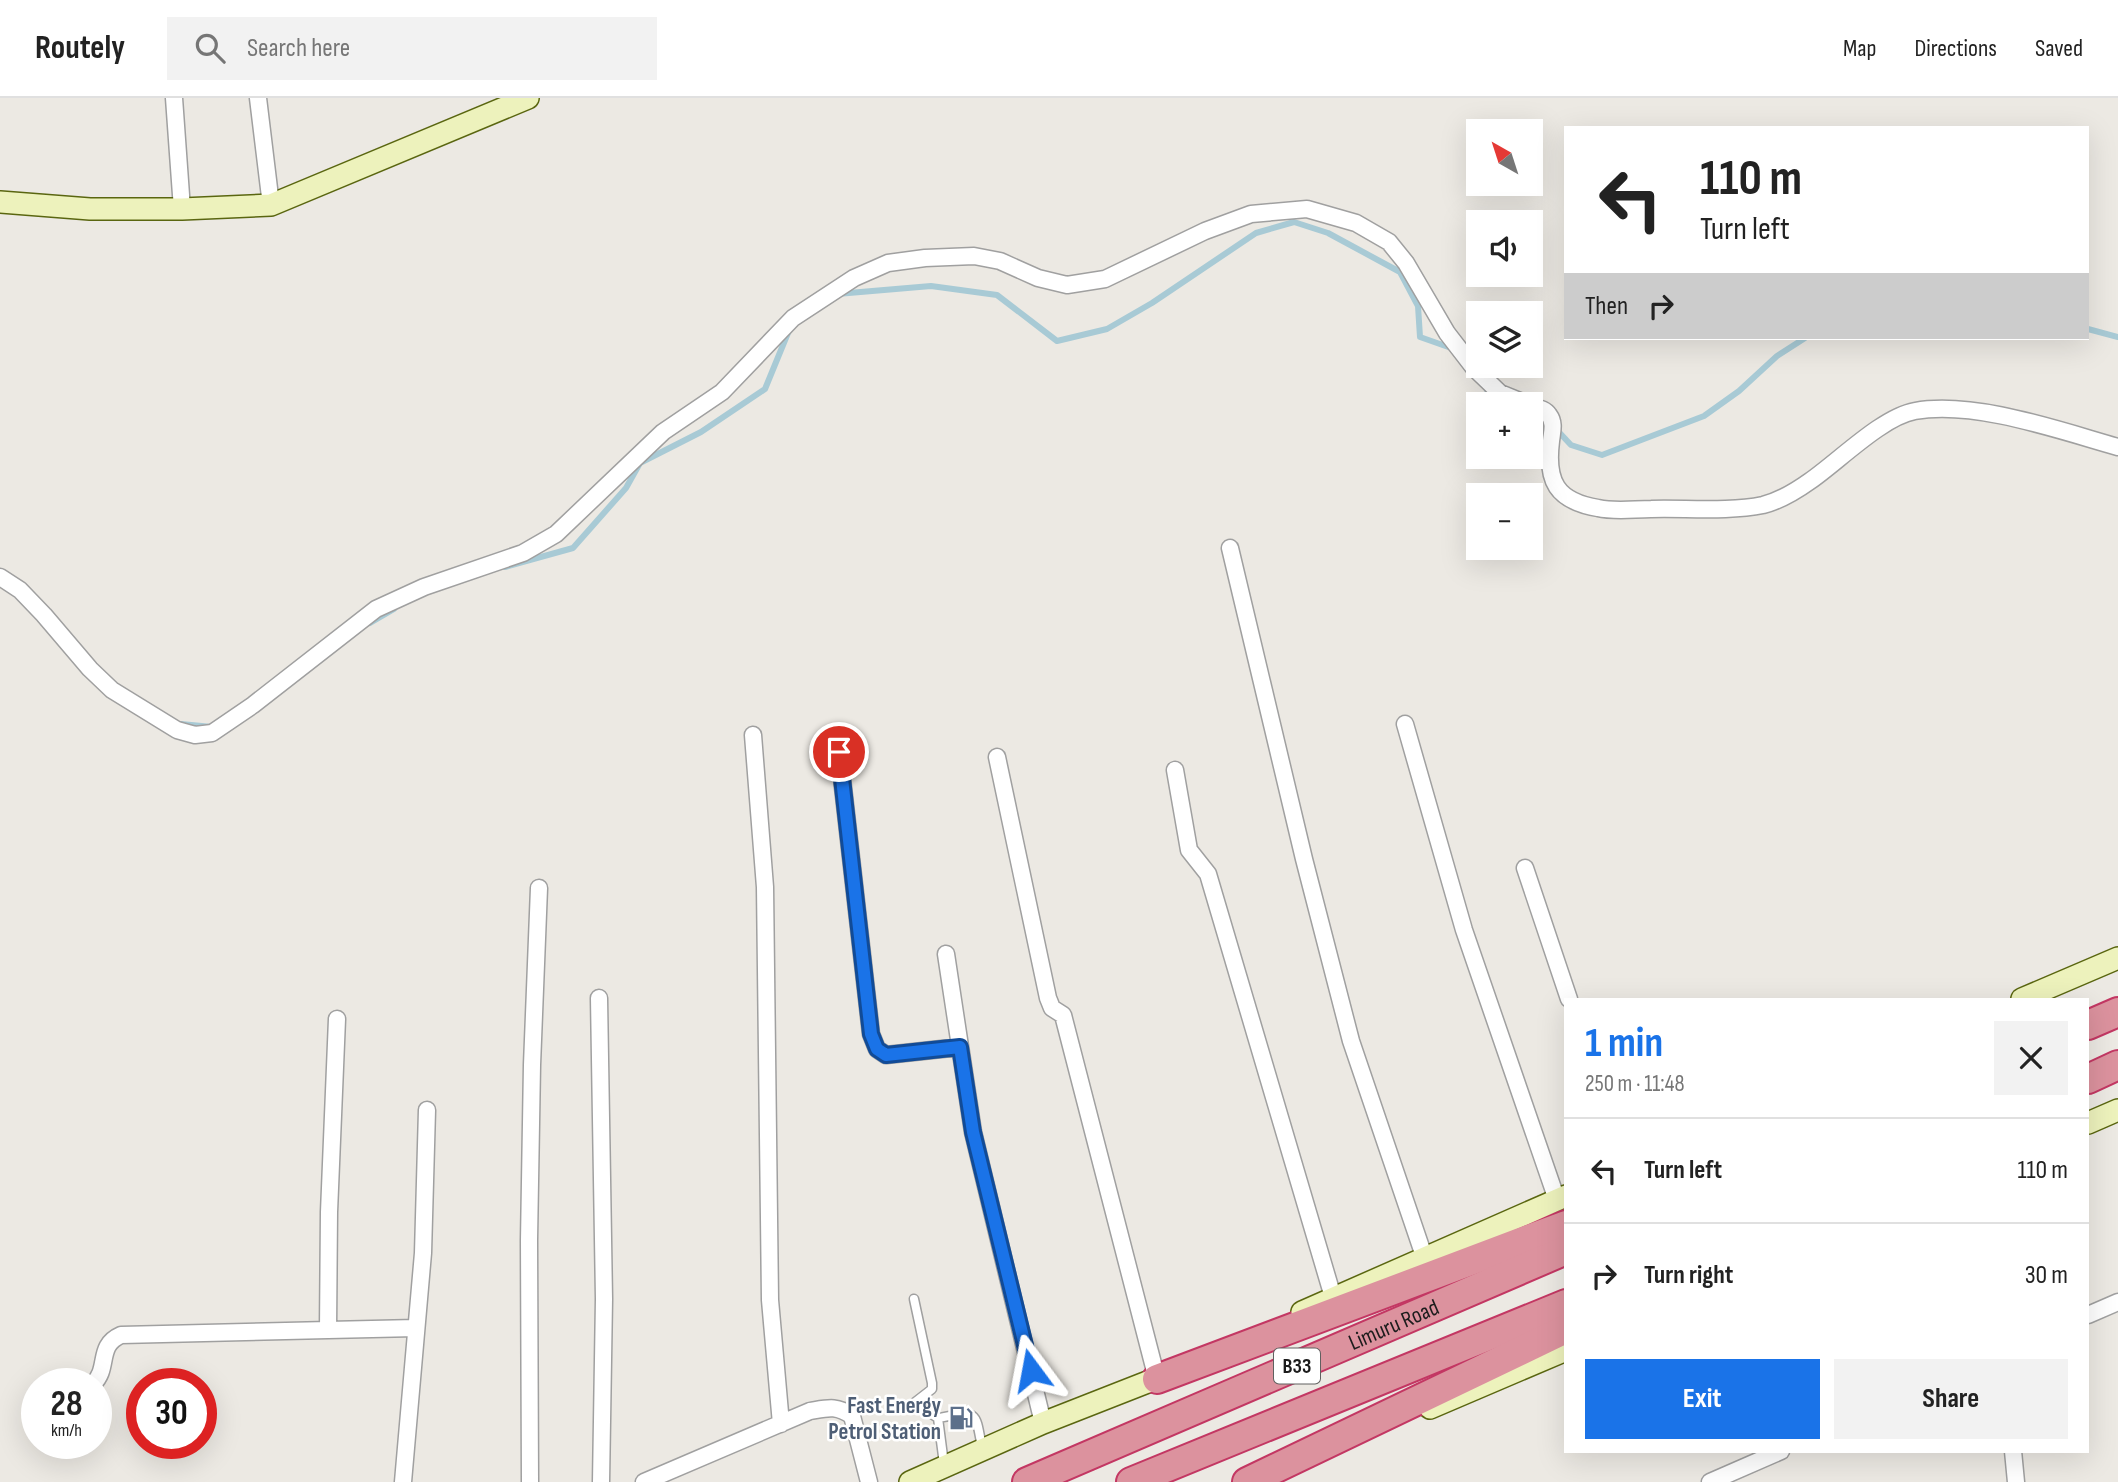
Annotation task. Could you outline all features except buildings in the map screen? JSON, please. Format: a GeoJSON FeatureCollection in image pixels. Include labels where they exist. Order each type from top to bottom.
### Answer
{"type":"FeatureCollection","features":[{"type":"Feature","properties":{"kind":"highway"},"geometry":{"type":"LineString","coordinates":[[2089,1026],[2118,1012]]}},
{"type":"Feature","properties":{"kind":"highway"},"geometry":{"type":"LineString","coordinates":[[2089,1079],[2118,1065]]}},
{"type":"Feature","properties":{"kind":"highway"},"geometry":{"type":"LineString","coordinates":[[1157,1379],[1563,1207]]}},
{"type":"Feature","properties":{"kind":"highway","name":"Limuru Road"},"geometry":{"type":"LineString","coordinates":[[1027,1482],[1564,1251]]}},
{"type":"Feature","properties":{"kind":"highway","name":"Limuru Road"},"geometry":{"type":"LineString","coordinates":[[1130,1482],[1564,1305]]}},
{"type":"Feature","properties":{"kind":"highway"},"geometry":{"type":"LineString","coordinates":[[1247,1482],[1564,1330]]}},
{"type":"Feature","properties":{"kind":"street"},"geometry":{"type":"LineString","coordinates":[[174,98],[182,209]]}},
{"type":"Feature","properties":{"kind":"street"},"geometry":{"type":"LineString","coordinates":[[258,98],[271,205]]}},
{"type":"Feature","properties":{"kind":"street"},"geometry":{"type":"LineString","coordinates":[[0,202],[90,209],[271,205],[528,98]]}},
{"type":"Feature","properties":{"kind":"street"},"geometry":{"type":"LineString","coordinates":[[0,577],[20,590],[44,614],[112,690],[177,730],[195,735],[212,733],[253,705],[376,609],[424,587],[523,553],[556,534],[663,432],[722,392],[793,318],[854,278],[888,263],[974,256],[1000,261],[1038,278],[1068,285],[1105,279],[1205,232],[1251,214],[1307,209],[1356,223],[1389,242],[1406,263],[1447,333],[1475,368],[1499,392]]}},
{"type":"Feature","properties":{"kind":"street"},"geometry":{"type":"LineString","coordinates":[[1543,410],[1550,416],[1553,425],[1548,463],[1552,479],[1559,491],[1574,501],[1599,509],[1763,505],[1810,482],[1882,426],[1913,411],[1942,408],[2009,417],[2118,447]]}},
{"type":"Feature","properties":{"kind":"street"},"geometry":{"type":"LineString","coordinates":[[1230,548],[1304,859],[1351,1041],[1425,1259]]}},
{"type":"Feature","properties":{"kind":"street"},"geometry":{"type":"LineString","coordinates":[[909,1482],[1043,1423],[1157,1379],[1333,1297],[1563,1207],[1464,930],[1405,724]]}},
{"type":"Feature","properties":{"kind":"street"},"geometry":{"type":"LineString","coordinates":[[753,735],[765,887],[770,1300],[781,1424]]}},
{"type":"Feature","properties":{"kind":"street"},"geometry":{"type":"LineString","coordinates":[[839,752],[871,1034],[877,1049],[886,1055],[960,1047]]}},
{"type":"Feature","properties":{"kind":"street"},"geometry":{"type":"LineString","coordinates":[[997,757],[1048,998],[1052,1009],[1063,1015],[1157,1379]]}},
{"type":"Feature","properties":{"kind":"street"},"geometry":{"type":"LineString","coordinates":[[1175,770],[1188,850],[1208,874],[1333,1297]]}},
{"type":"Feature","properties":{"kind":"street"},"geometry":{"type":"LineString","coordinates":[[1525,868],[1569,998]]}},
{"type":"Feature","properties":{"kind":"street"},"geometry":{"type":"LineString","coordinates":[[530,1482],[529,1226],[539,888]]}},
{"type":"Feature","properties":{"kind":"street"},"geometry":{"type":"LineString","coordinates":[[946,954],[973,1132],[1043,1423]]}},
{"type":"Feature","properties":{"kind":"street"},"geometry":{"type":"LineString","coordinates":[[2024,998],[2118,958]]}},
{"type":"Feature","properties":{"kind":"street"},"geometry":{"type":"LineString","coordinates":[[599,998],[604,1286],[601,1482]]}},
{"type":"Feature","properties":{"kind":"street"},"geometry":{"type":"LineString","coordinates":[[328,1329],[329,1212],[337,1019]]}},
{"type":"Feature","properties":{"kind":"street"},"geometry":{"type":"LineString","coordinates":[[403,1482],[423,1253],[427,1110]]}},
{"type":"Feature","properties":{"kind":"street"},"geometry":{"type":"LineString","coordinates":[[2089,1124],[2118,1110]]}},
{"type":"Feature","properties":{"kind":"street"},"geometry":{"type":"LineString","coordinates":[[2089,1315],[2118,1302]]}},
{"type":"Feature","properties":{"kind":"street"},"geometry":{"type":"LineString","coordinates":[[102,1368],[106,1346],[121,1335],[416,1328]]}},
{"type":"Feature","properties":{"kind":"street"},"geometry":{"type":"LineString","coordinates":[[1258,1482],[1564,1350]]}},
{"type":"Feature","properties":{"kind":"street"},"geometry":{"type":"LineString","coordinates":[[644,1482],[810,1411],[828,1408],[841,1409],[852,1416],[869,1482]]}},
{"type":"Feature","properties":{"kind":"street"},"geometry":{"type":"LineString","coordinates":[[1710,1482],[1776,1453]]}},
{"type":"Feature","properties":{"kind":"street"},"geometry":{"type":"LineString","coordinates":[[2013,1453],[2016,1482]]}},
{"type":"Feature","properties":{"kind":"lane"},"geometry":{"type":"LineString","coordinates":[[914,1299],[932,1384],[932,1389],[914,1403],[939,1418],[969,1413],[974,1415],[982,1451]]}},
{"type":"Feature","properties":{"kind":"lane"},"geometry":{"type":"LineString","coordinates":[[939,1418],[944,1467]]}},
{"type":"Feature","properties":{"kind":"waterway"},"geometry":{"type":"LineString","coordinates":[[837,294],[931,286],[997,295],[1057,341],[1107,329],[1152,303],[1256,233],[1294,222],[1328,233],[1400,272],[1418,306],[1420,337],[1454,349]]}},
{"type":"Feature","properties":{"kind":"waterway"},"geometry":{"type":"LineString","coordinates":[[505,567],[573,548],[626,488],[640,463],[701,432],[765,389],[790,328]]}},
{"type":"Feature","properties":{"kind":"waterway"},"geometry":{"type":"LineString","coordinates":[[2089,329],[2118,337]]}},
{"type":"Feature","properties":{"kind":"waterway"},"geometry":{"type":"LineString","coordinates":[[1556,429],[1571,445],[1602,455],[1704,416],[1739,391],[1777,356],[1802,340]]}},
{"type":"Feature","properties":{"kind":"waterway"},"geometry":{"type":"LineString","coordinates":[[370,623],[394,609]]}},
{"type":"Feature","properties":{"kind":"waterway"},"geometry":{"type":"LineString","coordinates":[[181,724],[212,727]]}},
{"type":"Feature","properties":{"kind":"place","name":"Fast Energy Petrol Station"},"geometry":{"type":"Point","coordinates":[961,1418]}},
{"type":"Feature","properties":{"kind":"route"},"geometry":{"type":"LineString","coordinates":[[839,752],[871,1034],[877,1049],[886,1055],[960,1047],[973,1132],[1031,1370]]}}]}
